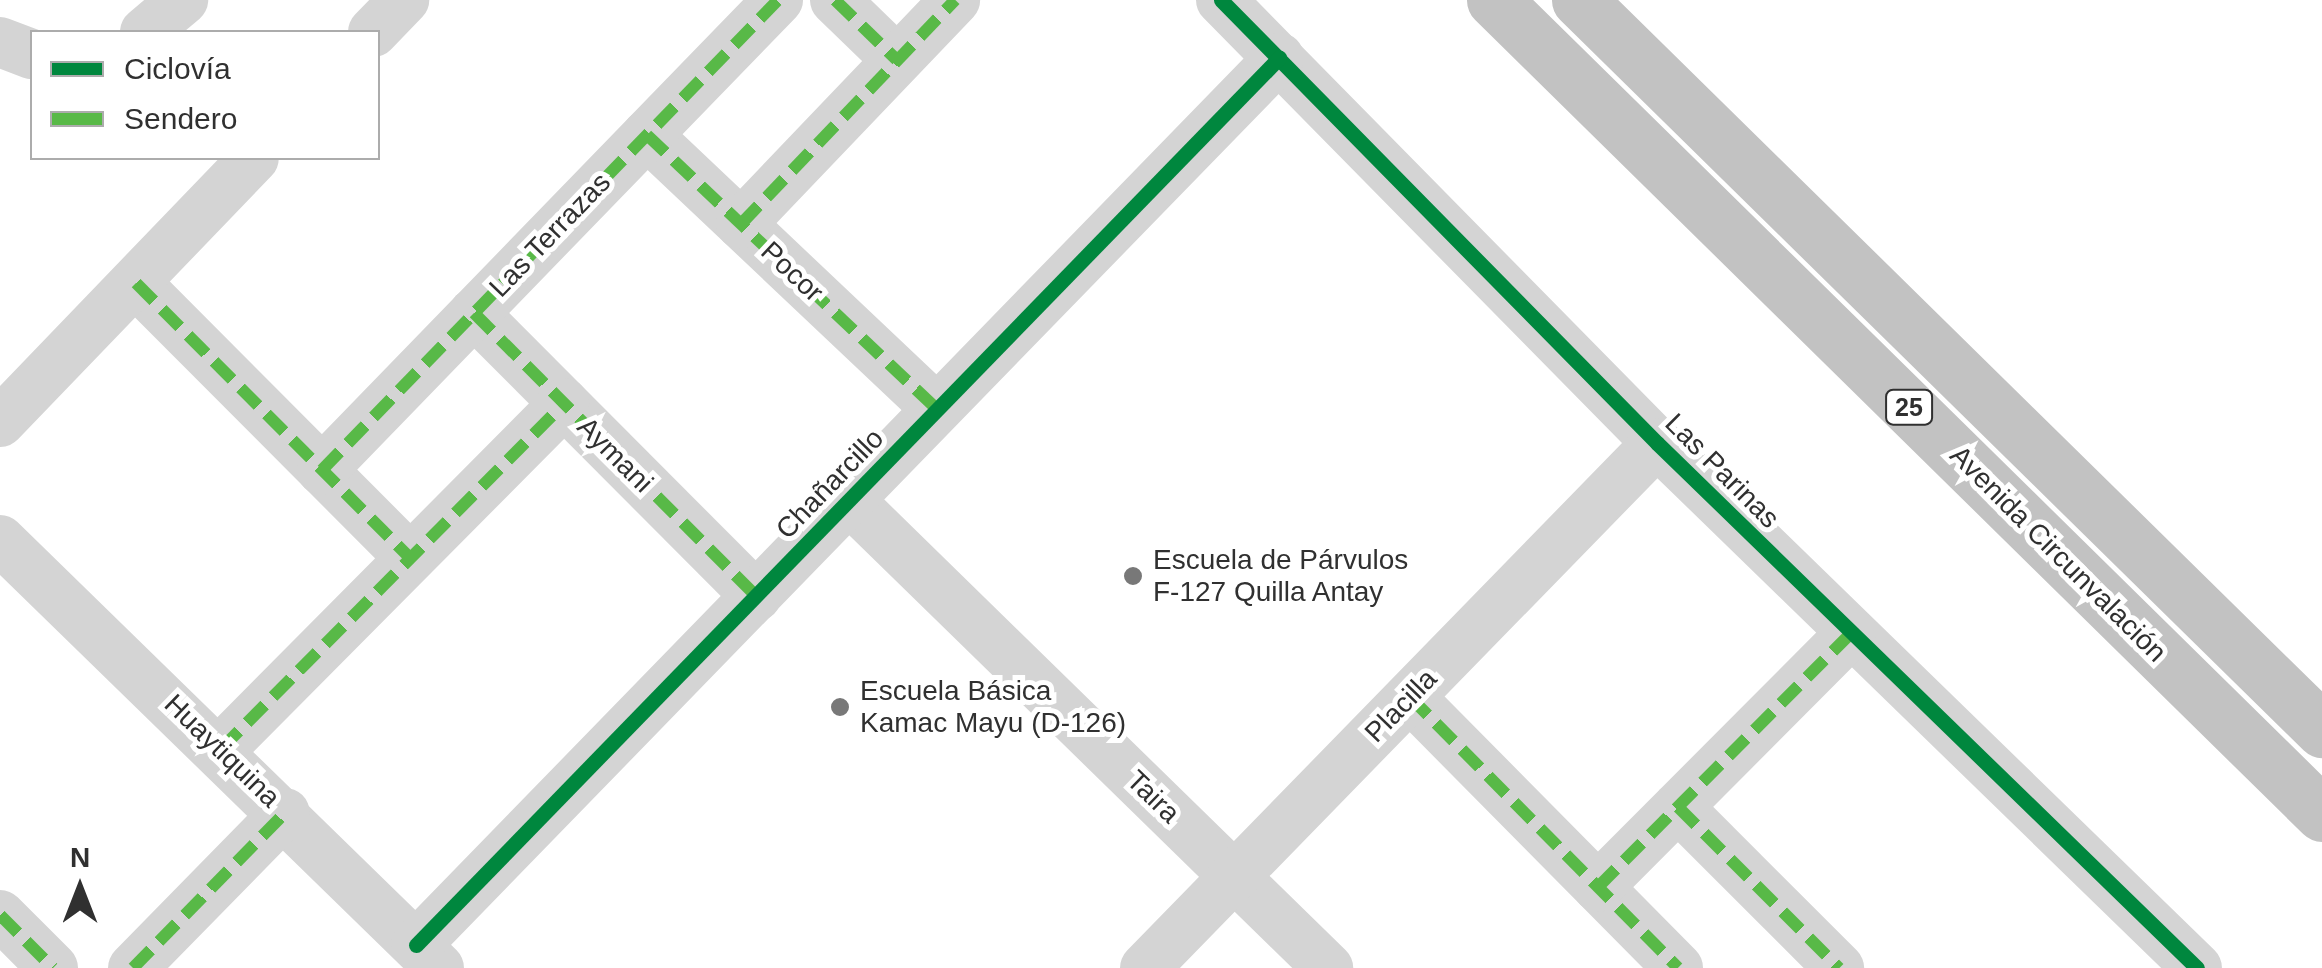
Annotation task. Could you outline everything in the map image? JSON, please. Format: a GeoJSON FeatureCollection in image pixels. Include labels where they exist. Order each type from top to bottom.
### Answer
{"type":"FeatureCollection","features":[{"type":"Feature","properties":{"kind":"highway","name":"Avenida Circunvalación"},"geometry":{"type":"LineString","coordinates":[[1494,0],[2322,814]]}},
{"type":"Feature","properties":{"kind":"highway","name":"Avenida Circunvalación"},"geometry":{"type":"LineString","coordinates":[[1580,0],[2322,730]]}},
{"type":"Feature","properties":{"kind":"street"},"geometry":{"type":"LineString","coordinates":[[147,30],[183,0]]}},
{"type":"Feature","properties":{"kind":"street"},"geometry":{"type":"LineString","coordinates":[[375,30],[404,0]]}},
{"type":"Feature","properties":{"kind":"street","name":"Las Terrazas"},"geometry":{"type":"LineString","coordinates":[[322,470],[778,0]]}},
{"type":"Feature","properties":{"kind":"street"},"geometry":{"type":"LineString","coordinates":[[834,0],[897,60]]}},
{"type":"Feature","properties":{"kind":"street"},"geometry":{"type":"LineString","coordinates":[[741,224],[955,0]]}},
{"type":"Feature","properties":{"kind":"street","name":"Las Parinas"},"geometry":{"type":"LineString","coordinates":[[1222,0],[1658,443],[2197,968]]}},
{"type":"Feature","properties":{"kind":"street"},"geometry":{"type":"LineString","coordinates":[[0,42],[30,53]]}},
{"type":"Feature","properties":{"kind":"street","name":"Chañarcillo"},"geometry":{"type":"LineString","coordinates":[[428,957],[756,596],[1279,58]]}},
{"type":"Feature","properties":{"kind":"street","name":"Pocor"},"geometry":{"type":"LineString","coordinates":[[647,135],[937,409]]}},
{"type":"Feature","properties":{"kind":"street"},"geometry":{"type":"LineString","coordinates":[[0,422],[252,160]]}},
{"type":"Feature","properties":{"kind":"street"},"geometry":{"type":"LineString","coordinates":[[136,282],[410,558]]}},
{"type":"Feature","properties":{"kind":"street","name":"Aymani"},"geometry":{"type":"LineString","coordinates":[[474,313],[756,596]]}},
{"type":"Feature","properties":{"kind":"street"},"geometry":{"type":"LineString","coordinates":[[222,749],[564,403]]}},
{"type":"Feature","properties":{"kind":"street","name":"Placilla"},"geometry":{"type":"LineString","coordinates":[[1145,968],[1658,443]]}},
{"type":"Feature","properties":{"kind":"street","name":"Taira"},"geometry":{"type":"LineString","coordinates":[[849,500],[1328,968]]}},
{"type":"Feature","properties":{"kind":"street","name":"Huaytiquina"},"geometry":{"type":"LineString","coordinates":[[0,540],[222,749],[428,957]]}},
{"type":"Feature","properties":{"kind":"street"},"geometry":{"type":"LineString","coordinates":[[1598,887],[1851,633]]}},
{"type":"Feature","properties":{"kind":"street"},"geometry":{"type":"LineString","coordinates":[[1410,697],[1678,968]]}},
{"type":"Feature","properties":{"kind":"street"},"geometry":{"type":"LineString","coordinates":[[1678,806],[1839,968]]}},
{"type":"Feature","properties":{"kind":"street"},"geometry":{"type":"LineString","coordinates":[[133,968],[285,813]]}},
{"type":"Feature","properties":{"kind":"street"},"geometry":{"type":"LineString","coordinates":[[0,915],[53,968]]}},
{"type":"Feature","properties":{"kind":"marked path"},"geometry":{"type":"LineString","coordinates":[[322,470],[778,0]]}},
{"type":"Feature","properties":{"kind":"marked path"},"geometry":{"type":"LineString","coordinates":[[835,0],[897,60]]}},
{"type":"Feature","properties":{"kind":"marked path"},"geometry":{"type":"LineString","coordinates":[[741,224],[955,0]]}},
{"type":"Feature","properties":{"kind":"marked path"},"geometry":{"type":"LineString","coordinates":[[647,135],[937,409]]}},
{"type":"Feature","properties":{"kind":"marked path"},"geometry":{"type":"LineString","coordinates":[[136,283],[410,558]]}},
{"type":"Feature","properties":{"kind":"marked path"},"geometry":{"type":"LineString","coordinates":[[474,313],[756,596]]}},
{"type":"Feature","properties":{"kind":"marked path"},"geometry":{"type":"LineString","coordinates":[[221,749],[564,403]]}},
{"type":"Feature","properties":{"kind":"marked path"},"geometry":{"type":"LineString","coordinates":[[1598,887],[1851,633]]}},
{"type":"Feature","properties":{"kind":"marked path"},"geometry":{"type":"LineString","coordinates":[[1410,697],[1678,968]]}},
{"type":"Feature","properties":{"kind":"marked path"},"geometry":{"type":"LineString","coordinates":[[1678,807],[1839,968]]}},
{"type":"Feature","properties":{"kind":"marked path"},"geometry":{"type":"LineString","coordinates":[[133,968],[285,813]]}},
{"type":"Feature","properties":{"kind":"marked path"},"geometry":{"type":"LineString","coordinates":[[0,915],[53,968]]}},
{"type":"Feature","properties":{"kind":"cycle path"},"geometry":{"type":"LineString","coordinates":[[1221,0],[1657,443],[2197,968]]}},
{"type":"Feature","properties":{"kind":"cycle path"},"geometry":{"type":"LineString","coordinates":[[416,945],[1279,58]]}},
{"type":"Feature","properties":{"kind":"place","name":"Escuela de Párvulos F-127 Quilla Antay"},"geometry":{"type":"Point","coordinates":[1133,576]}},
{"type":"Feature","properties":{"kind":"place","name":"Escuela Básica Kamac Mayu (D-126)"},"geometry":{"type":"Point","coordinates":[840,707]}}]}
